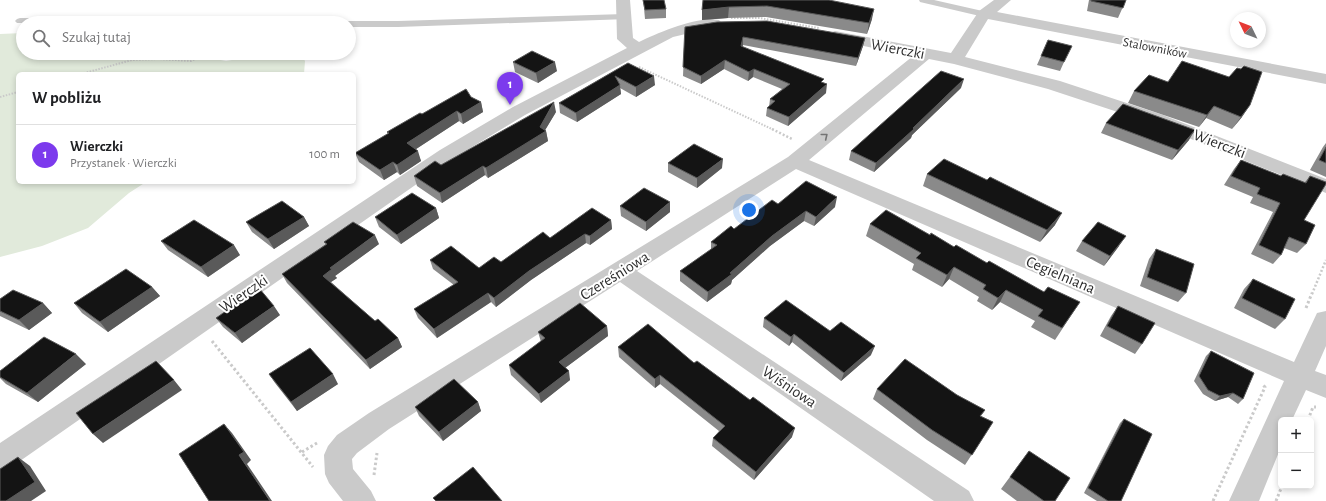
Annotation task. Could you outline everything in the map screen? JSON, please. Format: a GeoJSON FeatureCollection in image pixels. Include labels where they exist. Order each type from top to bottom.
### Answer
{"type":"FeatureCollection","features":[{"type":"Feature","properties":{"kind":"street"},"geometry":{"type":"LineString","coordinates":[[623,0],[625,39],[637,57]]}},
{"type":"Feature","properties":{"kind":"street"},"geometry":{"type":"LineString","coordinates":[[955,59],[984,14],[1004,0]]}},
{"type":"Feature","properties":{"kind":"street","name":"Stalowników"},"geometry":{"type":"LineString","coordinates":[[984,14],[1326,79]]}},
{"type":"Feature","properties":{"kind":"street","name":"Wierczki"},"geometry":{"type":"LineString","coordinates":[[0,459],[447,154],[519,111],[637,57],[667,34],[708,24],[731,22]]}},
{"type":"Feature","properties":{"kind":"street","name":"Wierczki"},"geometry":{"type":"LineString","coordinates":[[819,33],[955,59],[1054,85],[1157,119],[1326,186]]}},
{"type":"Feature","properties":{"kind":"street","name":"Czereśniowa"},"geometry":{"type":"LineString","coordinates":[[367,491],[339,474],[338,455],[347,444],[379,421],[621,271],[795,150],[926,53]]}},
{"type":"Feature","properties":{"kind":"street","name":"Cegielniana"},"geometry":{"type":"LineString","coordinates":[[795,150],[1301,376],[1323,397]]}},
{"type":"Feature","properties":{"kind":"street","name":"Wiśniowa"},"geometry":{"type":"LineString","coordinates":[[621,271],[959,501]]}},
{"type":"Feature","properties":{"kind":"street"},"geometry":{"type":"LineString","coordinates":[[1244,501],[1281,415],[1301,376],[1314,317]]}},
{"type":"Feature","properties":{"kind":"lane"},"geometry":{"type":"LineString","coordinates":[[923,0],[984,14]]}},
{"type":"Feature","properties":{"kind":"lane"},"geometry":{"type":"LineString","coordinates":[[356,24],[625,17]]}},
{"type":"Feature","properties":{"kind":"path"},"geometry":{"type":"LineString","coordinates":[[637,57],[795,150]]}},
{"type":"Feature","properties":{"kind":"path"},"geometry":{"type":"LineString","coordinates":[[88,72],[132,60]]}},
{"type":"Feature","properties":{"kind":"path"},"geometry":{"type":"LineString","coordinates":[[174,60],[193,60]]}},
{"type":"Feature","properties":{"kind":"path"},"geometry":{"type":"LineString","coordinates":[[0,97],[16,93]]}},
{"type":"Feature","properties":{"kind":"path"},"geometry":{"type":"LineString","coordinates":[[1314,317],[1326,260]]}},
{"type":"Feature","properties":{"kind":"path"},"geometry":{"type":"LineString","coordinates":[[198,324],[314,468]]}},
{"type":"Feature","properties":{"kind":"path"},"geometry":{"type":"LineString","coordinates":[[1213,501],[1265,387],[1260,382]]}},
{"type":"Feature","properties":{"kind":"path"},"geometry":{"type":"LineString","coordinates":[[1309,417],[1313,407],[1323,397]]}},
{"type":"Feature","properties":{"kind":"path"},"geometry":{"type":"LineString","coordinates":[[367,491],[378,445]]}},
{"type":"Feature","properties":{"kind":"path"},"geometry":{"type":"LineString","coordinates":[[1276,501],[1281,489]]}},
{"type":"Feature","properties":{"kind":"green space"},"geometry":{"type":"Polygon","coordinates":[[[16,33],[16,60],[304,60],[304,72],[16,72],[16,184],[143,184],[129,193],[88,228],[42,246],[0,257],[0,34],[16,33]]]}},
{"type":"Feature","properties":{"kind":"building"},"geometry":{"type":"Polygon","coordinates":[[[643,0],[664,0],[666,9],[645,10],[643,0]]]}},
{"type":"Feature","properties":{"kind":"building"},"geometry":{"type":"Polygon","coordinates":[[[703,0],[829,0],[874,9],[869,23],[767,6],[729,7],[702,10],[703,0]]]}},
{"type":"Feature","properties":{"kind":"building"},"geometry":{"type":"Polygon","coordinates":[[[1091,0],[1126,0],[1123,8],[1091,0]]]}},
{"type":"Feature","properties":{"kind":"building"},"geometry":{"type":"Polygon","coordinates":[[[767,21],[865,38],[858,58],[743,37],[741,46],[824,79],[821,82],[827,84],[789,117],[767,108],[775,101],[770,99],[790,84],[754,69],[749,72],[725,60],[701,76],[683,67],[685,27],[717,22],[767,21]]]}},
{"type":"Feature","properties":{"kind":"building"},"geometry":{"type":"Polygon","coordinates":[[[1048,40],[1072,46],[1064,62],[1041,56],[1048,40]]]}},
{"type":"Feature","properties":{"kind":"building"},"geometry":{"type":"Polygon","coordinates":[[[532,51],[555,62],[536,73],[513,62],[532,51]]]}},
{"type":"Feature","properties":{"kind":"building"},"geometry":{"type":"Polygon","coordinates":[[[1182,61],[1229,77],[1237,68],[1241,69],[1244,66],[1262,72],[1250,105],[1241,117],[1214,106],[1207,115],[1134,91],[1149,75],[1168,82],[1182,61]]]}},
{"type":"Feature","properties":{"kind":"building"},"geometry":{"type":"Polygon","coordinates":[[[628,63],[654,76],[636,87],[615,76],[620,85],[576,113],[559,103],[628,63]]]}},
{"type":"Feature","properties":{"kind":"building"},"geometry":{"type":"Polygon","coordinates":[[[941,71],[964,79],[913,128],[914,129],[876,163],[851,151],[941,71]]]}},
{"type":"Feature","properties":{"kind":"building"},"geometry":{"type":"Polygon","coordinates":[[[466,89],[471,97],[481,102],[461,114],[457,111],[407,143],[418,151],[397,165],[393,162],[380,170],[356,154],[389,133],[387,132],[420,113],[422,114],[466,89]]]}},
{"type":"Feature","properties":{"kind":"building"},"geometry":{"type":"Polygon","coordinates":[[[554,102],[540,127],[546,131],[486,168],[483,166],[440,193],[414,176],[435,161],[441,165],[554,102]]]}},
{"type":"Feature","properties":{"kind":"building"},"geometry":{"type":"Polygon","coordinates":[[[1123,104],[1195,130],[1178,150],[1106,123],[1123,104]]]}},
{"type":"Feature","properties":{"kind":"building"},"geometry":{"type":"Polygon","coordinates":[[[694,144],[723,159],[697,178],[668,163],[694,144]]]}},
{"type":"Feature","properties":{"kind":"building"},"geometry":{"type":"Polygon","coordinates":[[[1326,147],[1326,163],[1319,160],[1326,147]]]}},
{"type":"Feature","properties":{"kind":"building"},"geometry":{"type":"Polygon","coordinates":[[[944,159],[987,180],[990,177],[1062,213],[1047,230],[927,174],[944,159]]]}},
{"type":"Feature","properties":{"kind":"building"},"geometry":{"type":"Polygon","coordinates":[[[1241,160],[1281,176],[1283,174],[1306,183],[1310,176],[1326,182],[1304,220],[1315,225],[1306,244],[1289,237],[1281,255],[1259,245],[1280,203],[1257,194],[1260,188],[1231,176],[1241,160]]]}},
{"type":"Feature","properties":{"kind":"building"},"geometry":{"type":"Polygon","coordinates":[[[806,181],[837,197],[816,217],[806,211],[772,236],[730,273],[732,274],[708,292],[680,271],[717,245],[711,242],[731,226],[734,229],[772,200],[778,204],[806,181]]]}},
{"type":"Feature","properties":{"kind":"building"},"geometry":{"type":"Polygon","coordinates":[[[644,188],[670,202],[646,222],[620,206],[644,188]]]}},
{"type":"Feature","properties":{"kind":"building"},"geometry":{"type":"Polygon","coordinates":[[[412,193],[436,208],[397,235],[375,217],[412,193]]]}},
{"type":"Feature","properties":{"kind":"building"},"geometry":{"type":"Polygon","coordinates":[[[282,201],[304,217],[268,239],[246,222],[282,201]]]}},
{"type":"Feature","properties":{"kind":"building"},"geometry":{"type":"Polygon","coordinates":[[[592,208],[611,220],[590,236],[585,234],[529,271],[494,298],[488,293],[434,329],[414,309],[458,282],[430,260],[451,246],[479,268],[494,257],[501,262],[543,232],[550,238],[592,208]]]}},
{"type":"Feature","properties":{"kind":"building"},"geometry":{"type":"Polygon","coordinates":[[[886,210],[930,235],[931,233],[954,247],[956,245],[987,263],[989,261],[1044,292],[1048,287],[1080,302],[1062,328],[1038,316],[1043,310],[1006,290],[998,298],[983,289],[986,285],[954,267],[947,275],[916,258],[921,253],[870,224],[886,210]]]}},
{"type":"Feature","properties":{"kind":"building"},"geometry":{"type":"Polygon","coordinates":[[[194,220],[234,245],[201,267],[161,241],[194,220]]]}},
{"type":"Feature","properties":{"kind":"building"},"geometry":{"type":"Polygon","coordinates":[[[353,222],[375,235],[330,268],[332,269],[323,276],[375,321],[378,319],[398,338],[366,360],[282,274],[327,244],[324,242],[353,222]]]}},
{"type":"Feature","properties":{"kind":"building"},"geometry":{"type":"Polygon","coordinates":[[[1098,222],[1126,236],[1110,256],[1082,241],[1098,222]]]}},
{"type":"Feature","properties":{"kind":"building"},"geometry":{"type":"Polygon","coordinates":[[[1156,249],[1194,264],[1186,293],[1147,277],[1156,249]]]}},
{"type":"Feature","properties":{"kind":"building"},"geometry":{"type":"Polygon","coordinates":[[[126,269],[152,287],[100,322],[74,303],[126,269]]]}},
{"type":"Feature","properties":{"kind":"building"},"geometry":{"type":"Polygon","coordinates":[[[1253,279],[1295,299],[1285,319],[1242,298],[1253,279]]]}},
{"type":"Feature","properties":{"kind":"building"},"geometry":{"type":"Polygon","coordinates":[[[259,288],[274,306],[235,333],[216,318],[259,288]]]}},
{"type":"Feature","properties":{"kind":"building"},"geometry":{"type":"Polygon","coordinates":[[[13,290],[43,303],[19,320],[0,311],[0,299],[13,290]]]}},
{"type":"Feature","properties":{"kind":"building"},"geometry":{"type":"Polygon","coordinates":[[[786,300],[830,331],[841,322],[875,346],[844,373],[794,334],[791,337],[764,318],[786,300]]]}},
{"type":"Feature","properties":{"kind":"building"},"geometry":{"type":"Polygon","coordinates":[[[580,303],[607,326],[559,362],[569,371],[539,394],[509,365],[545,338],[538,332],[580,303]]]}},
{"type":"Feature","properties":{"kind":"building"},"geometry":{"type":"Polygon","coordinates":[[[1118,306],[1155,323],[1142,344],[1107,326],[1118,306]]]}},
{"type":"Feature","properties":{"kind":"building"},"geometry":{"type":"Polygon","coordinates":[[[648,324],[694,363],[697,361],[750,400],[753,397],[795,428],[756,472],[713,438],[725,426],[660,375],[655,379],[618,347],[648,324]]]}},
{"type":"Feature","properties":{"kind":"building"},"geometry":{"type":"Polygon","coordinates":[[[44,337],[76,354],[27,393],[0,377],[0,371],[44,337]]]}},
{"type":"Feature","properties":{"kind":"building"},"geometry":{"type":"Polygon","coordinates":[[[310,348],[333,374],[291,402],[269,374],[310,348]]]}},
{"type":"Feature","properties":{"kind":"building"},"geometry":{"type":"Polygon","coordinates":[[[1211,351],[1254,373],[1243,399],[1233,393],[1220,396],[1208,390],[1199,376],[1211,351]]]}},
{"type":"Feature","properties":{"kind":"building"},"geometry":{"type":"Polygon","coordinates":[[[905,359],[957,395],[985,410],[980,416],[993,422],[972,455],[932,430],[877,389],[905,359]]]}},
{"type":"Feature","properties":{"kind":"building"},"geometry":{"type":"Polygon","coordinates":[[[156,361],[174,380],[93,434],[76,413],[156,361]]]}},
{"type":"Feature","properties":{"kind":"building"},"geometry":{"type":"Polygon","coordinates":[[[454,379],[478,402],[439,432],[415,407],[454,379]]]}},
{"type":"Feature","properties":{"kind":"building"},"geometry":{"type":"Polygon","coordinates":[[[1124,419],[1152,434],[1121,501],[1108,501],[1088,488],[1124,419]]]}},
{"type":"Feature","properties":{"kind":"building"},"geometry":{"type":"Polygon","coordinates":[[[224,424],[244,452],[239,455],[270,501],[209,501],[179,454],[224,424]]]}},
{"type":"Feature","properties":{"kind":"building"},"geometry":{"type":"Polygon","coordinates":[[[1029,451],[1070,478],[1055,501],[1044,501],[1010,477],[1029,451]]]}},
{"type":"Feature","properties":{"kind":"building"},"geometry":{"type":"Polygon","coordinates":[[[18,457],[35,482],[6,501],[0,501],[0,469],[18,457]]]}},
{"type":"Feature","properties":{"kind":"building"},"geometry":{"type":"Polygon","coordinates":[[[473,467],[502,501],[436,501],[433,498],[473,467]]]}},
{"type":"Feature","properties":{"kind":"place","name":"Wierczki"},"geometry":{"type":"Point","coordinates":[510,105]}}]}
